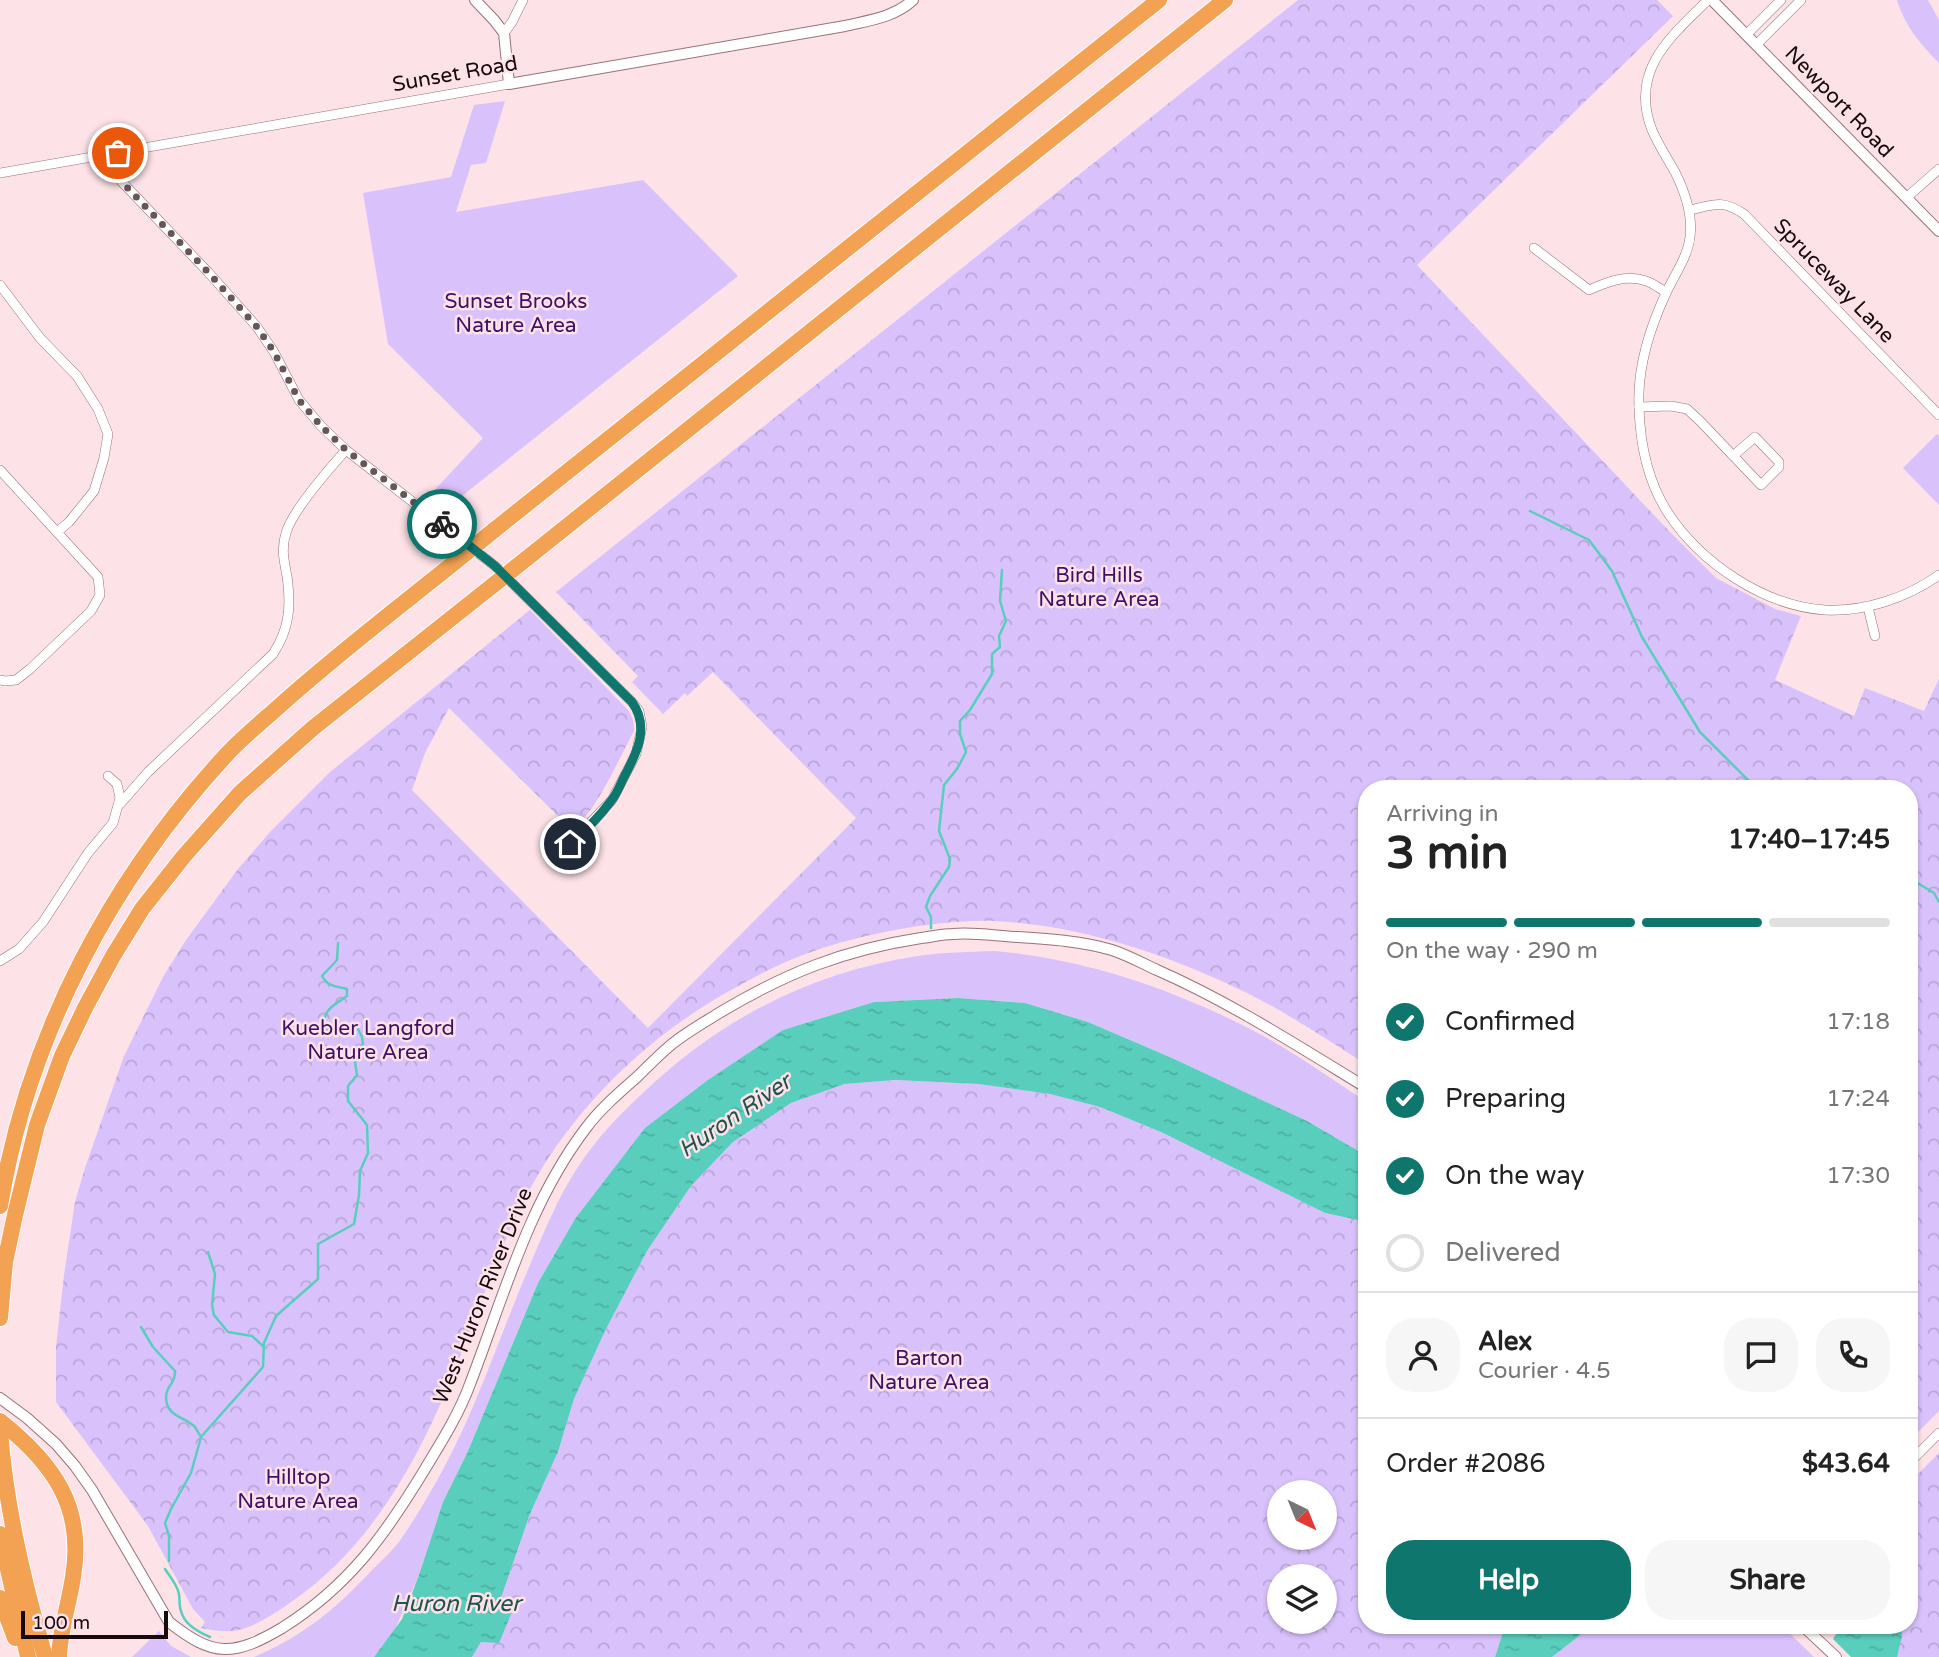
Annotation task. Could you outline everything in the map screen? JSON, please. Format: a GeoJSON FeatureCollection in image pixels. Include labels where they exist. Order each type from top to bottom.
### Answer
{"type":"FeatureCollection","features":[{"type":"Feature","properties":{"kind":"highway"},"geometry":{"type":"LineString","coordinates":[[0,1206],[14,1137],[32,1073],[88,948],[127,882],[173,818],[229,752],[313,676],[1159,0]]}},
{"type":"Feature","properties":{"kind":"highway"},"geometry":{"type":"LineString","coordinates":[[0,1318],[8,1250],[37,1125],[62,1056],[113,956],[142,909],[184,856],[240,793],[313,728],[1225,0]]}},
{"type":"Feature","properties":{"kind":"highway"},"geometry":{"type":"LineString","coordinates":[[0,1421],[17,1434],[48,1466],[62,1488],[75,1533],[74,1577],[59,1657]]}},
{"type":"Feature","properties":{"kind":"highway"},"geometry":{"type":"LineString","coordinates":[[0,1432],[5,1484],[23,1577],[45,1657]]}},
{"type":"Feature","properties":{"kind":"highway"},"geometry":{"type":"LineString","coordinates":[[0,1534],[26,1657]]}},
{"type":"Feature","properties":{"kind":"highway"},"geometry":{"type":"LineString","coordinates":[[0,1598],[26,1657]]}},
{"type":"Feature","properties":{"kind":"street"},"geometry":{"type":"LineString","coordinates":[[475,0],[504,33],[509,84]]}},
{"type":"Feature","properties":{"kind":"street"},"geometry":{"type":"LineString","coordinates":[[504,33],[523,0]]}},
{"type":"Feature","properties":{"kind":"street","name":"Sunset Road"},"geometry":{"type":"LineString","coordinates":[[0,173],[845,26],[889,16],[913,0]]}},
{"type":"Feature","properties":{"kind":"street"},"geometry":{"type":"LineString","coordinates":[[1710,0],[1670,37],[1654,60],[1646,83],[1646,109],[1652,130],[1682,187],[1690,210],[1690,238],[1651,327],[1640,375],[1639,407],[1643,451],[1652,480],[1664,505],[1692,543],[1718,568],[1753,588],[1787,602],[1825,610],[1868,607],[1908,593],[1939,575]]}},
{"type":"Feature","properties":{"kind":"street","name":"Newport Road"},"geometry":{"type":"LineString","coordinates":[[1710,0],[1939,231]]}},
{"type":"Feature","properties":{"kind":"street"},"geometry":{"type":"LineString","coordinates":[[1746,35],[1781,0]]}},
{"type":"Feature","properties":{"kind":"street"},"geometry":{"type":"LineString","coordinates":[[1756,45],[1801,0]]}},
{"type":"Feature","properties":{"kind":"street"},"geometry":{"type":"LineString","coordinates":[[118,153],[121,181],[257,327],[274,352],[299,400],[321,426],[346,450],[495,566],[639,711],[642,727],[636,754],[612,800],[570,844]]}},
{"type":"Feature","properties":{"kind":"street"},"geometry":{"type":"LineString","coordinates":[[1906,198],[1939,169]]}},
{"type":"Feature","properties":{"kind":"street","name":"Spruceway Lane"},"geometry":{"type":"LineString","coordinates":[[1690,210],[1729,204],[1744,214],[1939,415]]}},
{"type":"Feature","properties":{"kind":"street"},"geometry":{"type":"LineString","coordinates":[[1534,248],[1589,290],[1612,280],[1630,279],[1646,281],[1667,292]]}},
{"type":"Feature","properties":{"kind":"street"},"geometry":{"type":"LineString","coordinates":[[0,285],[40,338],[77,376],[99,409],[108,434],[94,491],[57,532]]}},
{"type":"Feature","properties":{"kind":"street"},"geometry":{"type":"LineString","coordinates":[[1639,407],[1671,406],[1687,409],[1761,485],[1779,467],[1779,462],[1755,437],[1734,456]]}},
{"type":"Feature","properties":{"kind":"street"},"geometry":{"type":"LineString","coordinates":[[120,804],[148,772],[273,653],[282,640],[287,627],[289,608],[282,549],[286,530],[299,509],[346,450]]}},
{"type":"Feature","properties":{"kind":"street"},"geometry":{"type":"LineString","coordinates":[[0,470],[98,577],[100,595],[91,611],[30,669],[16,680],[0,680]]}},
{"type":"Feature","properties":{"kind":"street"},"geometry":{"type":"LineString","coordinates":[[1868,607],[1875,636]]}},
{"type":"Feature","properties":{"kind":"street"},"geometry":{"type":"LineString","coordinates":[[0,961],[19,949],[43,922],[88,853],[113,823],[121,799],[117,784],[108,776]]}},
{"type":"Feature","properties":{"kind":"street","name":"West Huron River Drive"},"geometry":{"type":"LineString","coordinates":[[0,1398],[56,1444],[75,1466],[92,1490],[169,1622],[186,1639],[203,1648],[225,1653],[241,1650],[255,1645],[287,1625],[329,1594],[354,1570],[394,1520],[447,1433],[469,1388],[531,1222],[558,1169],[588,1125],[671,1044],[743,999],[788,975],[854,952],[955,933],[1055,939],[1113,950],[1199,988],[1358,1082]]}},
{"type":"Feature","properties":{"kind":"street"},"geometry":{"type":"LineString","coordinates":[[1918,1454],[1939,1433]]}},
{"type":"Feature","properties":{"kind":"street"},"geometry":{"type":"LineString","coordinates":[[1812,1634],[1836,1657]]}},
{"type":"Feature","properties":{"kind":"green space","name":"Bird Hills Nature Area"},"geometry":{"type":"Polygon","coordinates":[[[1298,0],[1657,0],[1673,16],[1417,265],[1716,578],[1775,609],[1801,616],[1775,680],[1854,716],[1865,688],[1924,711],[1939,679],[1939,1411],[1918,1432],[1918,780],[1358,780],[1358,1059],[1247,993],[1187,966],[1124,944],[1027,924],[972,921],[897,930],[824,948],[768,970],[680,1022],[632,1061],[589,1105],[551,1154],[526,1196],[506,1240],[422,1444],[380,1513],[355,1545],[326,1574],[265,1619],[240,1630],[201,1628],[205,1622],[193,1609],[148,1526],[56,1402],[56,1347],[75,1202],[124,1056],[163,977],[186,940],[238,869],[271,831],[330,772],[530,610],[628,710],[632,718],[634,731],[592,808],[585,817],[576,822],[558,816],[449,708],[425,753],[412,790],[648,1028],[856,818],[713,672],[663,714],[632,682],[638,676],[556,592],[1298,0]]]}},
{"type":"Feature","properties":{"kind":"green space"},"geometry":{"type":"Polygon","coordinates":[[[1897,0],[1928,0],[1939,20],[1939,63],[1914,34],[1897,0]]]}},
{"type":"Feature","properties":{"kind":"green space","name":"Sunset Brooks Nature Area"},"geometry":{"type":"Polygon","coordinates":[[[505,101],[486,163],[471,165],[456,212],[643,180],[738,276],[447,508],[429,496],[483,438],[388,344],[363,193],[451,177],[474,105],[505,101]]]}},
{"type":"Feature","properties":{"kind":"green space"},"geometry":{"type":"Polygon","coordinates":[[[1937,434],[1939,436],[1939,505],[1903,468],[1937,434]]]}},
{"type":"Feature","properties":{"kind":"green space"},"geometry":{"type":"Polygon","coordinates":[[[995,951],[1062,961],[1128,978],[1223,1016],[1269,1039],[1358,1096],[1358,1151],[1307,1121],[1172,1058],[1088,1022],[1025,1003],[958,998],[874,1002],[783,1030],[575,1219],[538,1283],[468,1451],[443,1502],[419,1575],[395,1629],[374,1657],[254,1657],[288,1640],[318,1620],[346,1597],[399,1542],[432,1490],[460,1435],[564,1190],[592,1147],[634,1101],[704,1043],[736,1021],[770,1003],[805,987],[879,963],[946,953],[995,951]]]}},
{"type":"Feature","properties":{"kind":"green space","name":"Barton Nature Area"},"geometry":{"type":"Polygon","coordinates":[[[897,1080],[978,1084],[1050,1094],[1100,1107],[1161,1132],[1325,1213],[1358,1220],[1358,1634],[1502,1634],[1495,1657],[472,1657],[481,1642],[512,1612],[501,1598],[530,1514],[558,1452],[574,1399],[605,1331],[647,1251],[691,1186],[733,1142],[791,1103],[845,1084],[897,1080]]]}},
{"type":"Feature","properties":{"kind":"green space"},"geometry":{"type":"Polygon","coordinates":[[[1939,1453],[1939,1657],[1862,1657],[1836,1634],[1918,1634],[1918,1474],[1939,1453]]]}},
{"type":"Feature","properties":{"kind":"green space"},"geometry":{"type":"Polygon","coordinates":[[[159,1631],[171,1646],[191,1657],[132,1657],[159,1631]]]}},
{"type":"Feature","properties":{"kind":"green space"},"geometry":{"type":"Polygon","coordinates":[[[1790,1634],[1814,1657],[1552,1657],[1579,1636],[1790,1634]]]}},
{"type":"Feature","properties":{"kind":"water","name":"Huron River"},"geometry":{"type":"Polygon","coordinates":[[[958,998],[1025,1003],[1088,1022],[1172,1058],[1307,1121],[1358,1151],[1358,1220],[1325,1213],[1161,1132],[1100,1107],[1050,1094],[978,1084],[896,1080],[845,1084],[791,1103],[733,1142],[691,1186],[647,1251],[605,1331],[574,1399],[558,1452],[530,1514],[501,1598],[512,1612],[499,1643],[481,1642],[472,1657],[374,1657],[402,1619],[443,1502],[468,1451],[538,1283],[575,1219],[645,1128],[708,1080],[783,1030],[874,1002],[958,998]]]}},
{"type":"Feature","properties":{"kind":"water"},"geometry":{"type":"Polygon","coordinates":[[[1502,1634],[1580,1634],[1552,1657],[1495,1657],[1502,1634]]]}},
{"type":"Feature","properties":{"kind":"water"},"geometry":{"type":"Polygon","coordinates":[[[1836,1634],[1902,1636],[1897,1657],[1851,1657],[1833,1639],[1836,1634]]]}},
{"type":"Feature","properties":{"kind":"waterway"},"geometry":{"type":"LineString","coordinates":[[1530,511],[1589,540],[1612,571],[1642,637],[1700,732],[1748,780]]}},
{"type":"Feature","properties":{"kind":"waterway"},"geometry":{"type":"LineString","coordinates":[[931,928],[931,917],[926,907],[949,867],[950,859],[939,831],[944,785],[966,752],[960,734],[960,721],[992,674],[992,654],[1000,647],[999,636],[1006,621],[1000,601],[1002,570]]}},
{"type":"Feature","properties":{"kind":"waterway"},"geometry":{"type":"LineString","coordinates":[[1918,883],[1934,893],[1939,902]]}},
{"type":"Feature","properties":{"kind":"waterway"},"geometry":{"type":"LineString","coordinates":[[330,1032],[324,1028],[327,1012],[347,996],[347,989],[330,984],[322,976],[337,960],[338,943]]}},
{"type":"Feature","properties":{"kind":"waterway"},"geometry":{"type":"LineString","coordinates":[[169,1561],[169,1536],[165,1523],[191,1473],[201,1437],[263,1367],[264,1343],[276,1316],[318,1279],[318,1244],[354,1224],[360,1171],[368,1153],[367,1125],[348,1101],[348,1086],[357,1075],[354,1056],[363,1044],[355,1023]]}},
{"type":"Feature","properties":{"kind":"waterway"},"geometry":{"type":"LineString","coordinates":[[208,1252],[215,1274],[212,1305],[214,1315],[228,1332],[252,1336],[263,1346]]}},
{"type":"Feature","properties":{"kind":"waterway"},"geometry":{"type":"LineString","coordinates":[[141,1327],[153,1347],[175,1371],[174,1379],[166,1393],[169,1409],[191,1423],[201,1437]]}},
{"type":"Feature","properties":{"kind":"waterway"},"geometry":{"type":"LineString","coordinates":[[165,1569],[178,1590],[180,1609],[185,1620],[210,1637]]}},
{"type":"Feature","properties":{"kind":"way so far"},"geometry":{"type":"LineString","coordinates":[[118,153],[121,181],[257,327],[274,352],[299,400],[321,426],[346,450],[442,524]]}},
{"type":"Feature","properties":{"kind":"route"},"geometry":{"type":"LineString","coordinates":[[442,524],[495,566],[639,711],[642,727],[636,754],[622,782],[612,800],[570,844]]}},
{"type":"Feature","properties":{"kind":"park label","name":"Kuebler Langford Nature Area"},"geometry":{"type":"Point","coordinates":[368,1040]}},
{"type":"Feature","properties":{"kind":"park label","name":"Hilltop Nature Area"},"geometry":{"type":"Point","coordinates":[298,1489]}}]}
